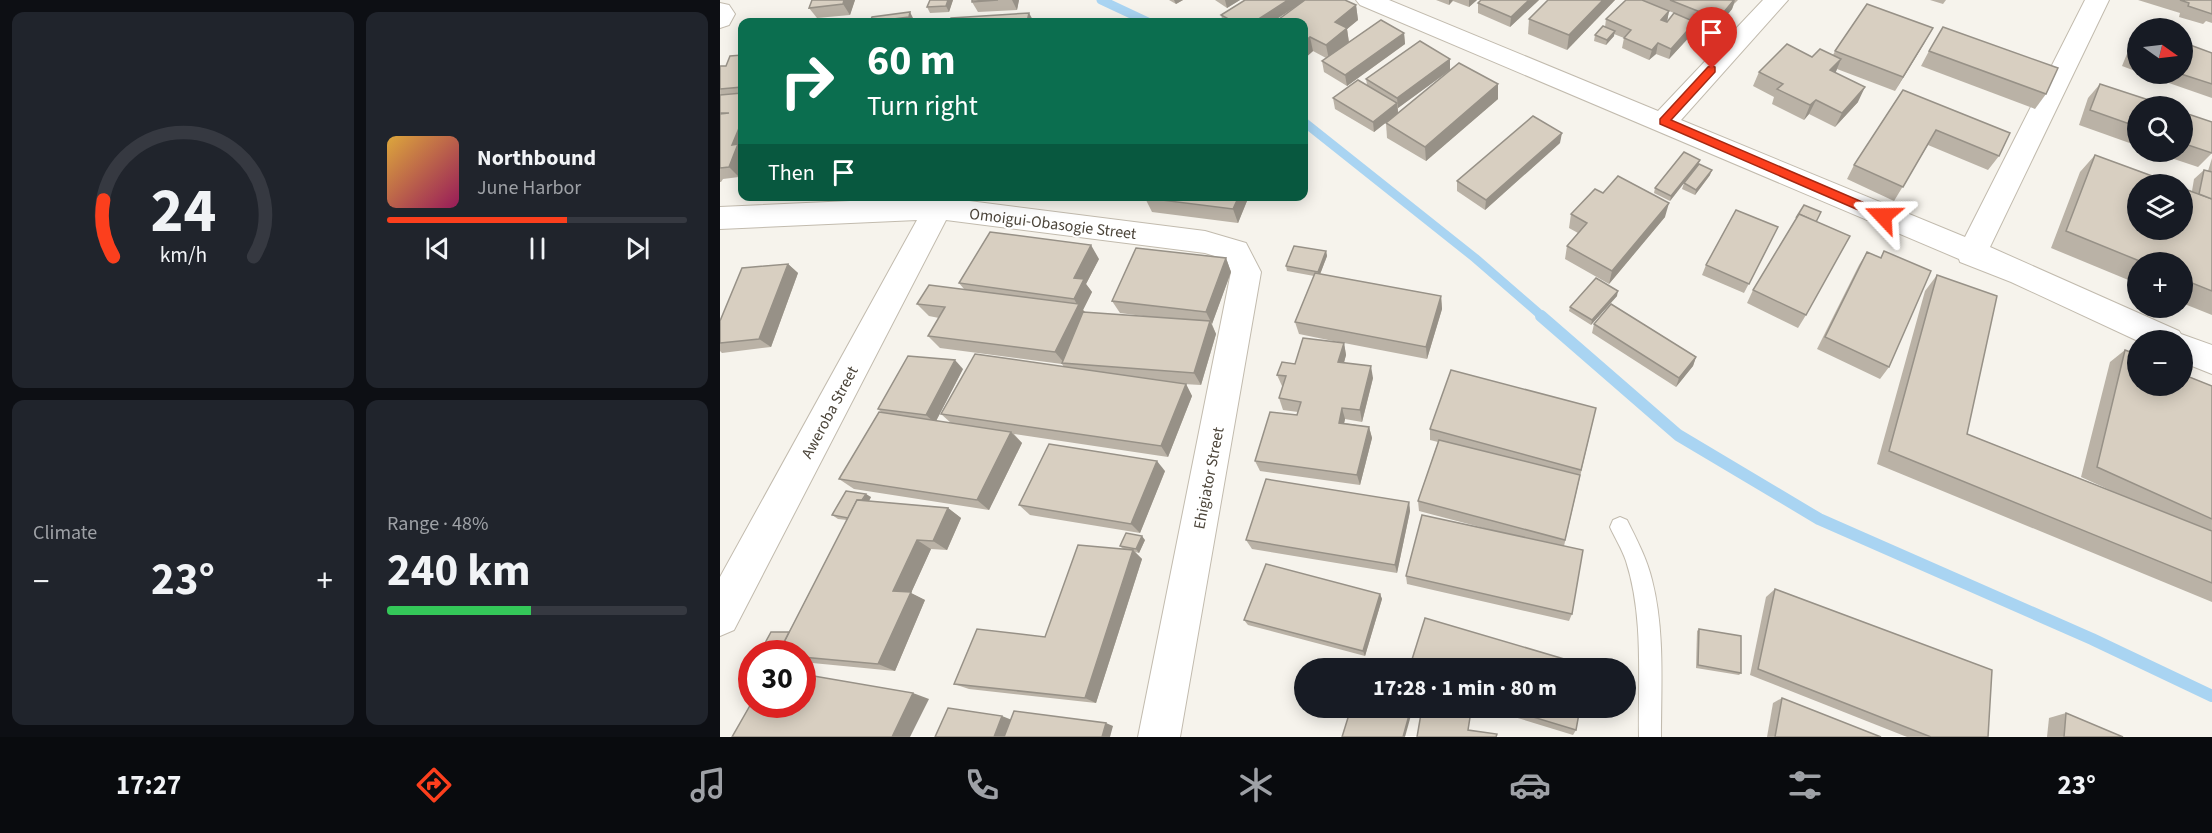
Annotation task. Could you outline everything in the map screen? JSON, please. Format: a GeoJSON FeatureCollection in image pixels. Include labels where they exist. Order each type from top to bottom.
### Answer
{"type":"FeatureCollection","features":[{"type":"Feature","properties":{"kind":"street"},"geometry":{"type":"LineString","coordinates":[[1368,0],[1664,121],[1971,254],[2022,273],[2146,330]]}},
{"type":"Feature","properties":{"kind":"street"},"geometry":{"type":"LineString","coordinates":[[1664,121],[1776,0]]}},
{"type":"Feature","properties":{"kind":"street"},"geometry":{"type":"LineString","coordinates":[[1971,254],[2097,0]]}},
{"type":"Feature","properties":{"kind":"street"},"geometry":{"type":"LineString","coordinates":[[720,10],[723,14],[720,20]]}},
{"type":"Feature","properties":{"kind":"street","name":"Omoigui-Obasogie Street"},"geometry":{"type":"LineString","coordinates":[[720,218],[938,208],[1205,242]]}},
{"type":"Feature","properties":{"kind":"street","name":"Aweroba Street"},"geometry":{"type":"LineString","coordinates":[[720,616],[938,208]]}},
{"type":"Feature","properties":{"kind":"street","name":"Ehigiator Street"},"geometry":{"type":"LineString","coordinates":[[1159,737],[1246,272],[1235,251],[1205,242]]}},
{"type":"Feature","properties":{"kind":"street"},"geometry":{"type":"LineString","coordinates":[[2193,352],[2212,360]]}},
{"type":"Feature","properties":{"kind":"lane"},"geometry":{"type":"LineString","coordinates":[[1620,527],[1636,561],[1644,590],[1650,737]]}},
{"type":"Feature","properties":{"kind":"building"},"geometry":{"type":"Polygon","coordinates":[[[812,0],[844,0],[843,4],[809,8],[812,0]]]}},
{"type":"Feature","properties":{"kind":"building"},"geometry":{"type":"Polygon","coordinates":[[[930,0],[948,0],[946,6],[927,7],[930,0]]]}},
{"type":"Feature","properties":{"kind":"building"},"geometry":{"type":"Polygon","coordinates":[[[972,0],[998,0],[972,2],[972,0]]]}},
{"type":"Feature","properties":{"kind":"building"},"geometry":{"type":"Polygon","coordinates":[[[1245,0],[1288,0],[1260,18],[1227,18],[1221,15],[1245,0]]]}},
{"type":"Feature","properties":{"kind":"building"},"geometry":{"type":"Polygon","coordinates":[[[1305,0],[1345,0],[1356,5],[1335,22],[1347,28],[1326,45],[1310,37],[1308,39],[1308,18],[1280,18],[1305,0]]]}},
{"type":"Feature","properties":{"kind":"building"},"geometry":{"type":"Polygon","coordinates":[[[1481,0],[1529,0],[1511,17],[1478,3],[1481,0]]]}},
{"type":"Feature","properties":{"kind":"building"},"geometry":{"type":"Polygon","coordinates":[[[1548,0],[1603,0],[1569,35],[1529,19],[1548,0]]]}},
{"type":"Feature","properties":{"kind":"building"},"geometry":{"type":"Polygon","coordinates":[[[1626,0],[1642,0],[1669,11],[1661,20],[1667,22],[1674,13],[1695,22],[1671,49],[1658,43],[1652,50],[1624,38],[1631,30],[1606,19],[1626,0]]]}},
{"type":"Feature","properties":{"kind":"building"},"geometry":{"type":"Polygon","coordinates":[[[1670,0],[1734,0],[1718,19],[1670,0]]]}},
{"type":"Feature","properties":{"kind":"building"},"geometry":{"type":"Polygon","coordinates":[[[2180,0],[2212,0],[2212,14],[2188,6],[2189,3],[2180,0]]]}},
{"type":"Feature","properties":{"kind":"building"},"geometry":{"type":"Polygon","coordinates":[[[1867,4],[1933,28],[1903,77],[1835,51],[1867,4]]]}},
{"type":"Feature","properties":{"kind":"building"},"geometry":{"type":"Polygon","coordinates":[[[910,12],[909,17],[872,17],[910,12]]]}},
{"type":"Feature","properties":{"kind":"building"},"geometry":{"type":"Polygon","coordinates":[[[1029,13],[1028,18],[951,18],[1029,13]]]}},
{"type":"Feature","properties":{"kind":"building"},"geometry":{"type":"Polygon","coordinates":[[[1381,20],[1404,33],[1345,75],[1322,61],[1381,20]]]}},
{"type":"Feature","properties":{"kind":"building"},"geometry":{"type":"Polygon","coordinates":[[[1603,26],[1615,31],[1607,40],[1595,35],[1603,26]]]}},
{"type":"Feature","properties":{"kind":"building"},"geometry":{"type":"Polygon","coordinates":[[[1943,27],[2058,68],[2046,94],[1929,51],[1943,27]]]}},
{"type":"Feature","properties":{"kind":"building"},"geometry":{"type":"Polygon","coordinates":[[[1420,41],[1450,59],[1397,98],[1366,79],[1420,41]]]}},
{"type":"Feature","properties":{"kind":"building"},"geometry":{"type":"Polygon","coordinates":[[[1787,44],[1812,57],[1820,49],[1841,59],[1830,70],[1865,87],[1842,113],[1816,100],[1810,105],[1777,89],[1783,84],[1759,72],[1787,44]]]}},
{"type":"Feature","properties":{"kind":"building"},"geometry":{"type":"Polygon","coordinates":[[[2193,46],[2212,53],[2212,84],[2193,78],[2193,46]]]}},
{"type":"Feature","properties":{"kind":"building"},"geometry":{"type":"Polygon","coordinates":[[[738,55],[738,87],[720,89],[720,66],[726,66],[730,56],[738,55]]]}},
{"type":"Feature","properties":{"kind":"building"},"geometry":{"type":"Polygon","coordinates":[[[1459,63],[1498,84],[1425,147],[1386,123],[1459,63]]]}},
{"type":"Feature","properties":{"kind":"building"},"geometry":{"type":"Polygon","coordinates":[[[1358,80],[1397,103],[1373,122],[1333,98],[1358,80]]]}},
{"type":"Feature","properties":{"kind":"building"},"geometry":{"type":"Polygon","coordinates":[[[2100,84],[2137,96],[2127,96],[2127,123],[2090,110],[2100,84]]]}},
{"type":"Feature","properties":{"kind":"building"},"geometry":{"type":"Polygon","coordinates":[[[1903,90],[2010,133],[1999,156],[1936,130],[1903,187],[1854,165],[1903,90]]]}},
{"type":"Feature","properties":{"kind":"building"},"geometry":{"type":"Polygon","coordinates":[[[738,93],[738,131],[732,145],[738,144],[729,167],[720,168],[720,114],[729,113],[720,113],[720,95],[738,93]]]}},
{"type":"Feature","properties":{"kind":"building"},"geometry":{"type":"Polygon","coordinates":[[[1533,116],[1562,133],[1486,200],[1457,181],[1533,116]]]}},
{"type":"Feature","properties":{"kind":"building"},"geometry":{"type":"Polygon","coordinates":[[[2193,116],[2212,122],[2212,153],[2193,147],[2193,116]]]}},
{"type":"Feature","properties":{"kind":"building"},"geometry":{"type":"Polygon","coordinates":[[[1684,152],[1700,160],[1671,196],[1655,188],[1684,152]]]}},
{"type":"Feature","properties":{"kind":"building"},"geometry":{"type":"Polygon","coordinates":[[[2095,155],[2147,174],[2127,174],[2127,240],[2193,240],[2193,192],[2212,199],[2212,291],[2193,283],[2193,252],[2127,252],[2127,256],[2066,231],[2095,155]]]}},
{"type":"Feature","properties":{"kind":"building"},"geometry":{"type":"Polygon","coordinates":[[[1699,164],[1712,170],[1696,190],[1684,183],[1699,164]]]}},
{"type":"Feature","properties":{"kind":"building"},"geometry":{"type":"Polygon","coordinates":[[[2204,170],[2212,172],[2212,199],[2199,194],[2204,170]]]}},
{"type":"Feature","properties":{"kind":"building"},"geometry":{"type":"Polygon","coordinates":[[[1618,176],[1669,203],[1612,271],[1567,246],[1587,223],[1571,214],[1595,189],[1603,193],[1618,176]]]}},
{"type":"Feature","properties":{"kind":"building"},"geometry":{"type":"Polygon","coordinates":[[[1169,201],[1237,201],[1233,209],[1169,201]]]}},
{"type":"Feature","properties":{"kind":"building"},"geometry":{"type":"Polygon","coordinates":[[[1804,205],[1821,212],[1816,222],[1799,214],[1796,218],[1804,205]]]}},
{"type":"Feature","properties":{"kind":"building"},"geometry":{"type":"Polygon","coordinates":[[[1736,210],[1778,227],[1749,284],[1706,265],[1736,210]]]}},
{"type":"Feature","properties":{"kind":"building"},"geometry":{"type":"Polygon","coordinates":[[[1799,214],[1850,236],[1806,315],[1753,290],[1799,214]]]}},
{"type":"Feature","properties":{"kind":"building"},"geometry":{"type":"Polygon","coordinates":[[[990,232],[1091,245],[1074,278],[1084,279],[1074,299],[959,283],[990,232]]]}},
{"type":"Feature","properties":{"kind":"building"},"geometry":{"type":"Polygon","coordinates":[[[1294,246],[1326,251],[1318,272],[1286,266],[1294,246]]]}},
{"type":"Feature","properties":{"kind":"building"},"geometry":{"type":"Polygon","coordinates":[[[1136,248],[1226,258],[1206,312],[1112,301],[1136,248]]]}},
{"type":"Feature","properties":{"kind":"building"},"geometry":{"type":"Polygon","coordinates":[[[1884,251],[1931,271],[1889,367],[1825,337],[1867,252],[1881,258],[1884,251]]]}},
{"type":"Feature","properties":{"kind":"building"},"geometry":{"type":"Polygon","coordinates":[[[788,264],[759,339],[720,343],[720,321],[742,268],[788,264]]]}},
{"type":"Feature","properties":{"kind":"building"},"geometry":{"type":"Polygon","coordinates":[[[1315,273],[1441,296],[1426,347],[1295,322],[1315,273]]]}},
{"type":"Feature","properties":{"kind":"building"},"geometry":{"type":"Polygon","coordinates":[[[1937,275],[1997,296],[1967,434],[2212,531],[2212,583],[1889,451],[1937,275]]]}},
{"type":"Feature","properties":{"kind":"building"},"geometry":{"type":"Polygon","coordinates":[[[1596,278],[1618,291],[1592,320],[1570,307],[1596,278]]]}},
{"type":"Feature","properties":{"kind":"building"},"geometry":{"type":"Polygon","coordinates":[[[929,285],[1079,304],[1055,352],[928,336],[945,307],[917,304],[929,285]]]}},
{"type":"Feature","properties":{"kind":"building"},"geometry":{"type":"Polygon","coordinates":[[[1611,304],[1696,357],[1679,378],[1594,324],[1611,304]]]}},
{"type":"Feature","properties":{"kind":"building"},"geometry":{"type":"Polygon","coordinates":[[[1083,312],[1210,321],[1194,373],[1062,363],[1083,312]]]}},
{"type":"Feature","properties":{"kind":"building"},"geometry":{"type":"Polygon","coordinates":[[[1303,338],[1344,343],[1338,362],[1371,366],[1360,410],[1342,408],[1339,423],[1369,427],[1357,475],[1255,461],[1270,412],[1297,415],[1301,402],[1279,398],[1286,376],[1277,375],[1282,362],[1295,364],[1303,338]]]}},
{"type":"Feature","properties":{"kind":"building"},"geometry":{"type":"Polygon","coordinates":[[[2125,350],[2127,351],[2127,396],[2193,396],[2193,378],[2212,386],[2212,519],[2097,467],[2125,350]]]}},
{"type":"Feature","properties":{"kind":"building"},"geometry":{"type":"Polygon","coordinates":[[[975,354],[1186,384],[1161,446],[941,414],[975,354]]]}},
{"type":"Feature","properties":{"kind":"building"},"geometry":{"type":"Polygon","coordinates":[[[908,356],[955,360],[926,415],[878,409],[908,356]]]}},
{"type":"Feature","properties":{"kind":"building"},"geometry":{"type":"Polygon","coordinates":[[[1451,370],[1596,408],[1581,470],[1430,429],[1451,370]]]}},
{"type":"Feature","properties":{"kind":"building"},"geometry":{"type":"Polygon","coordinates":[[[879,412],[1011,432],[977,500],[839,479],[879,412]]]}},
{"type":"Feature","properties":{"kind":"building"},"geometry":{"type":"Polygon","coordinates":[[[1439,440],[1580,475],[1565,540],[1418,501],[1439,440]]]}},
{"type":"Feature","properties":{"kind":"building"},"geometry":{"type":"Polygon","coordinates":[[[1049,444],[1157,461],[1131,524],[1019,505],[1049,444]]]}},
{"type":"Feature","properties":{"kind":"building"},"geometry":{"type":"Polygon","coordinates":[[[1266,479],[1409,502],[1395,565],[1246,540],[1266,479]]]}},
{"type":"Feature","properties":{"kind":"building"},"geometry":{"type":"Polygon","coordinates":[[[846,491],[866,494],[862,500],[857,500],[848,518],[832,515],[846,491]]]}},
{"type":"Feature","properties":{"kind":"building"},"geometry":{"type":"Polygon","coordinates":[[[857,500],[948,508],[933,541],[917,540],[893,591],[911,592],[878,664],[816,658],[816,640],[785,640],[857,500]]]}},
{"type":"Feature","properties":{"kind":"building"},"geometry":{"type":"Polygon","coordinates":[[[1422,515],[1583,550],[1572,614],[1406,576],[1422,515]]]}},
{"type":"Feature","properties":{"kind":"building"},"geometry":{"type":"Polygon","coordinates":[[[1126,533],[1142,536],[1136,549],[1120,546],[1126,533]]]}},
{"type":"Feature","properties":{"kind":"building"},"geometry":{"type":"Polygon","coordinates":[[[1078,545],[1133,550],[1085,698],[954,684],[977,629],[1045,637],[1078,545]]]}},
{"type":"Feature","properties":{"kind":"building"},"geometry":{"type":"Polygon","coordinates":[[[1266,564],[1380,594],[1363,651],[1244,620],[1266,564]]]}},
{"type":"Feature","properties":{"kind":"building"},"geometry":{"type":"Polygon","coordinates":[[[1775,589],[1992,670],[1988,737],[1931,737],[1758,669],[1775,589]]]}},
{"type":"Feature","properties":{"kind":"building"},"geometry":{"type":"Polygon","coordinates":[[[1425,618],[1561,658],[1412,658],[1425,618]]]}},
{"type":"Feature","properties":{"kind":"building"},"geometry":{"type":"Polygon","coordinates":[[[1699,629],[1741,636],[1741,673],[1698,665],[1699,629]]]}},
{"type":"Feature","properties":{"kind":"building"},"geometry":{"type":"Polygon","coordinates":[[[771,632],[789,632],[785,640],[767,640],[771,632]]]}},
{"type":"Feature","properties":{"kind":"building"},"geometry":{"type":"Polygon","coordinates":[[[816,676],[913,693],[892,737],[732,737],[743,718],[816,718],[816,676]]]}},
{"type":"Feature","properties":{"kind":"building"},"geometry":{"type":"Polygon","coordinates":[[[1782,698],[1881,737],[1775,737],[1782,698]]]}},
{"type":"Feature","properties":{"kind":"building"},"geometry":{"type":"Polygon","coordinates":[[[948,708],[1002,716],[994,737],[935,737],[948,708]]]}},
{"type":"Feature","properties":{"kind":"building"},"geometry":{"type":"Polygon","coordinates":[[[1014,711],[1106,723],[1102,737],[1004,737],[1014,711]]]}},
{"type":"Feature","properties":{"kind":"building"},"geometry":{"type":"Polygon","coordinates":[[[2066,713],[2123,737],[2064,737],[2066,713]]]}},
{"type":"Feature","properties":{"kind":"building"},"geometry":{"type":"Polygon","coordinates":[[[1348,718],[1408,718],[1403,737],[1342,737],[1348,718]]]}},
{"type":"Feature","properties":{"kind":"building"},"geometry":{"type":"Polygon","coordinates":[[[1420,718],[1470,718],[1468,730],[1497,734],[1496,737],[1417,737],[1420,718]]]}},
{"type":"Feature","properties":{"kind":"building"},"geometry":{"type":"Polygon","coordinates":[[[1536,718],[1578,718],[1576,730],[1536,718]]]}},
{"type":"Feature","properties":{"kind":"waterway"},"geometry":{"type":"LineString","coordinates":[[1101,0],[1139,18]]}},
{"type":"Feature","properties":{"kind":"waterway"},"geometry":{"type":"LineString","coordinates":[[1308,125],[1475,258],[1543,317]]}},
{"type":"Feature","properties":{"kind":"waterway"},"geometry":{"type":"LineString","coordinates":[[1541,316],[1678,435],[1819,519],[2092,639],[2212,696]]}},
{"type":"Feature","properties":{"kind":"route"},"geometry":{"type":"LineString","coordinates":[[1712,69],[1664,121],[1883,216]]}}]}
